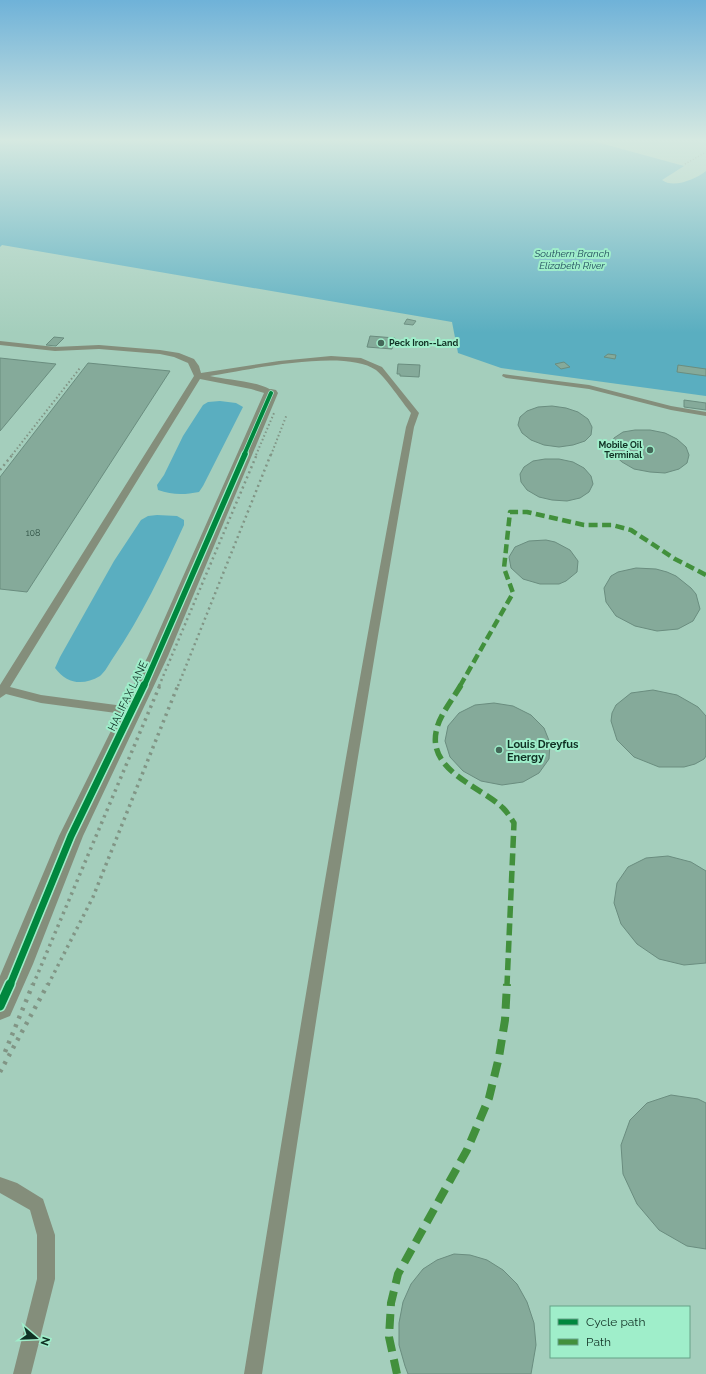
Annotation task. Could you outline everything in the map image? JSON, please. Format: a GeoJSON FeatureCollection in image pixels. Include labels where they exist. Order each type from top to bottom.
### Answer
{"type":"FeatureCollection","features":[{"type":"Feature","properties":{"kind":"street","name":"HALIFAX LANE"},"geometry":{"type":"LineString","coordinates":[[0,1006],[20,964],[71,836],[158,656],[271,393]]}},
{"type":"Feature","properties":{"kind":"lane"},"geometry":{"type":"LineString","coordinates":[[0,343],[55,349],[99,347],[160,352],[176,355],[191,362],[195,366],[198,376],[1,692],[131,712]]}},
{"type":"Feature","properties":{"kind":"lane"},"geometry":{"type":"LineString","coordinates":[[198,376],[279,363],[331,358],[361,360],[379,369],[415,412],[410,427],[380,589],[345,796],[253,1374]]}},
{"type":"Feature","properties":{"kind":"lane"},"geometry":{"type":"LineString","coordinates":[[198,376],[212,380],[256,386],[271,393]]}},
{"type":"Feature","properties":{"kind":"lane"},"geometry":{"type":"LineString","coordinates":[[506,376],[589,387],[671,408],[706,414]]}},
{"type":"Feature","properties":{"kind":"lane"},"geometry":{"type":"LineString","coordinates":[[0,1185],[11,1188],[36,1205],[46,1235],[46,1280],[22,1374]]}},
{"type":"Feature","properties":{"kind":"water","name":"Southern Branch Elizabeth River"},"geometry":{"type":"Polygon","coordinates":[[[0,204],[706,204],[706,396],[501,368],[458,353],[452,322],[2,245],[0,247],[0,204]]]}},
{"type":"Feature","properties":{"kind":"water"},"geometry":{"type":"Polygon","coordinates":[[[220,401],[236,403],[243,407],[199,492],[178,494],[158,490],[157,485],[164,475],[183,436],[203,405],[208,402],[220,401]]]}},
{"type":"Feature","properties":{"kind":"water"},"geometry":{"type":"Polygon","coordinates":[[[148,516],[177,516],[184,520],[184,525],[160,576],[133,626],[104,672],[100,676],[87,681],[76,682],[70,680],[55,668],[60,657],[114,561],[141,520],[148,516]]]}},
{"type":"Feature","properties":{"kind":"building"},"geometry":{"type":"Polygon","coordinates":[[[407,319],[416,321],[413,325],[404,324],[407,319]]]}},
{"type":"Feature","properties":{"kind":"building","name":"Peck Iron--Land"},"geometry":{"type":"Polygon","coordinates":[[[370,336],[395,338],[392,349],[367,347],[370,336]]]}},
{"type":"Feature","properties":{"kind":"building"},"geometry":{"type":"Polygon","coordinates":[[[54,337],[64,338],[56,346],[46,345],[54,337]]]}},
{"type":"Feature","properties":{"kind":"building"},"geometry":{"type":"Polygon","coordinates":[[[608,354],[616,355],[615,359],[604,357],[608,354]]]}},
{"type":"Feature","properties":{"kind":"building"},"geometry":{"type":"Polygon","coordinates":[[[0,358],[56,364],[0,431],[0,358]]]}},
{"type":"Feature","properties":{"kind":"building"},"geometry":{"type":"Polygon","coordinates":[[[564,362],[570,367],[561,369],[555,364],[564,362]]]}},
{"type":"Feature","properties":{"kind":"building"},"geometry":{"type":"Polygon","coordinates":[[[88,363],[170,371],[27,592],[0,589],[0,477],[88,363]]]}},
{"type":"Feature","properties":{"kind":"building"},"geometry":{"type":"Polygon","coordinates":[[[398,364],[420,365],[419,377],[400,376],[400,374],[397,374],[398,364]]]}},
{"type":"Feature","properties":{"kind":"building"},"geometry":{"type":"Polygon","coordinates":[[[678,365],[706,369],[706,376],[677,372],[678,365]]]}},
{"type":"Feature","properties":{"kind":"building"},"geometry":{"type":"Polygon","coordinates":[[[684,400],[706,403],[706,410],[684,407],[684,400]]]}},
{"type":"Feature","properties":{"kind":"building"},"geometry":{"type":"Polygon","coordinates":[[[552,406],[578,412],[588,419],[592,427],[591,435],[585,441],[559,447],[544,445],[531,440],[522,433],[518,425],[520,417],[527,411],[538,407],[552,406]]]}},
{"type":"Feature","properties":{"kind":"building","name":"Mobile Oil Terminal"},"geometry":{"type":"Polygon","coordinates":[[[650,430],[665,433],[677,439],[686,447],[689,455],[687,463],[679,469],[665,473],[634,469],[622,462],[613,454],[611,446],[614,438],[623,432],[650,430]]]}},
{"type":"Feature","properties":{"kind":"building"},"geometry":{"type":"Polygon","coordinates":[[[559,459],[573,462],[584,468],[591,476],[593,484],[589,492],[580,498],[567,501],[539,497],[527,490],[521,482],[520,474],[524,467],[533,461],[559,459]]]}},
{"type":"Feature","properties":{"kind":"building"},"geometry":{"type":"Polygon","coordinates":[[[546,540],[555,542],[570,550],[578,561],[577,572],[566,581],[559,584],[540,584],[523,579],[511,568],[509,557],[515,547],[529,541],[546,540]]]}},
{"type":"Feature","properties":{"kind":"building"},"geometry":{"type":"Polygon","coordinates":[[[636,568],[656,569],[667,572],[676,576],[691,588],[696,594],[700,609],[693,621],[678,629],[657,631],[635,626],[616,616],[606,602],[604,588],[611,576],[618,572],[636,568]]]}},
{"type":"Feature","properties":{"kind":"building"},"geometry":{"type":"Polygon","coordinates":[[[653,690],[677,695],[698,707],[706,716],[706,756],[704,759],[695,764],[684,767],[659,767],[634,757],[617,740],[611,721],[612,713],[616,705],[631,693],[653,690]]]}},
{"type":"Feature","properties":{"kind":"building","name":"Louis Dreyfus Energy"},"geometry":{"type":"Polygon","coordinates":[[[494,703],[513,706],[531,715],[544,728],[550,743],[549,759],[539,773],[523,782],[502,785],[481,781],[463,771],[450,757],[445,741],[448,726],[459,713],[475,705],[494,703]]]}},
{"type":"Feature","properties":{"kind":"building"},"geometry":{"type":"Polygon","coordinates":[[[668,856],[691,862],[706,871],[706,963],[684,965],[659,959],[637,944],[621,924],[614,903],[617,883],[628,867],[646,858],[668,856]]]}},
{"type":"Feature","properties":{"kind":"building"},"geometry":{"type":"Polygon","coordinates":[[[671,1095],[698,1099],[706,1103],[706,1249],[687,1246],[659,1230],[637,1204],[623,1174],[621,1145],[630,1120],[647,1103],[671,1095]]]}},
{"type":"Feature","properties":{"kind":"building"},"geometry":{"type":"Polygon","coordinates":[[[454,1254],[470,1255],[487,1260],[503,1270],[517,1284],[527,1302],[534,1323],[536,1345],[531,1374],[408,1374],[399,1345],[399,1323],[403,1302],[411,1284],[423,1269],[437,1260],[454,1254]]]}},
{"type":"Feature","properties":{"kind":"railway"},"geometry":{"type":"LineString","coordinates":[[12,455],[80,368]]}},
{"type":"Feature","properties":{"kind":"railway"},"geometry":{"type":"LineString","coordinates":[[256,455],[274,413]]}},
{"type":"Feature","properties":{"kind":"railway"},"geometry":{"type":"LineString","coordinates":[[271,455],[287,414]]}},
{"type":"Feature","properties":{"kind":"railway"},"geometry":{"type":"LineString","coordinates":[[0,470],[13,454]]}},
{"type":"Feature","properties":{"kind":"railway"},"geometry":{"type":"LineString","coordinates":[[159,686],[257,454]]}},
{"type":"Feature","properties":{"kind":"railway"},"geometry":{"type":"LineString","coordinates":[[178,686],[271,454]]}},
{"type":"Feature","properties":{"kind":"railway"},"geometry":{"type":"LineString","coordinates":[[33,985],[160,685]]}},
{"type":"Feature","properties":{"kind":"railway"},"geometry":{"type":"LineString","coordinates":[[48,985],[93,897],[178,685]]}},
{"type":"Feature","properties":{"kind":"railway"},"geometry":{"type":"LineString","coordinates":[[5,1052],[33,984]]}},
{"type":"Feature","properties":{"kind":"railway"},"geometry":{"type":"LineString","coordinates":[[0,1072],[48,984]]}},
{"type":"Feature","properties":{"kind":"marked path"},"geometry":{"type":"LineString","coordinates":[[397,1374],[389,1337],[391,1303],[398,1274],[467,1150],[489,1098],[499,1057],[505,1020],[514,823],[503,808],[454,774],[441,758],[435,742],[437,727],[513,593],[504,568],[510,512],[527,512],[584,525],[612,525],[631,530],[675,559],[706,575]]}},
{"type":"Feature","properties":{"kind":"cycle path"},"geometry":{"type":"LineString","coordinates":[[0,1006],[20,964],[71,836],[158,656],[271,393]]}},
{"type":"Feature","properties":{"kind":"place","name":"Peck Iron--Land"},"geometry":{"type":"Point","coordinates":[381,343]}},
{"type":"Feature","properties":{"kind":"place","name":"Mobile Oil Terminal"},"geometry":{"type":"Point","coordinates":[650,450]}},
{"type":"Feature","properties":{"kind":"place","name":"Louis Dreyfus Energy"},"geometry":{"type":"Point","coordinates":[499,750]}}]}
